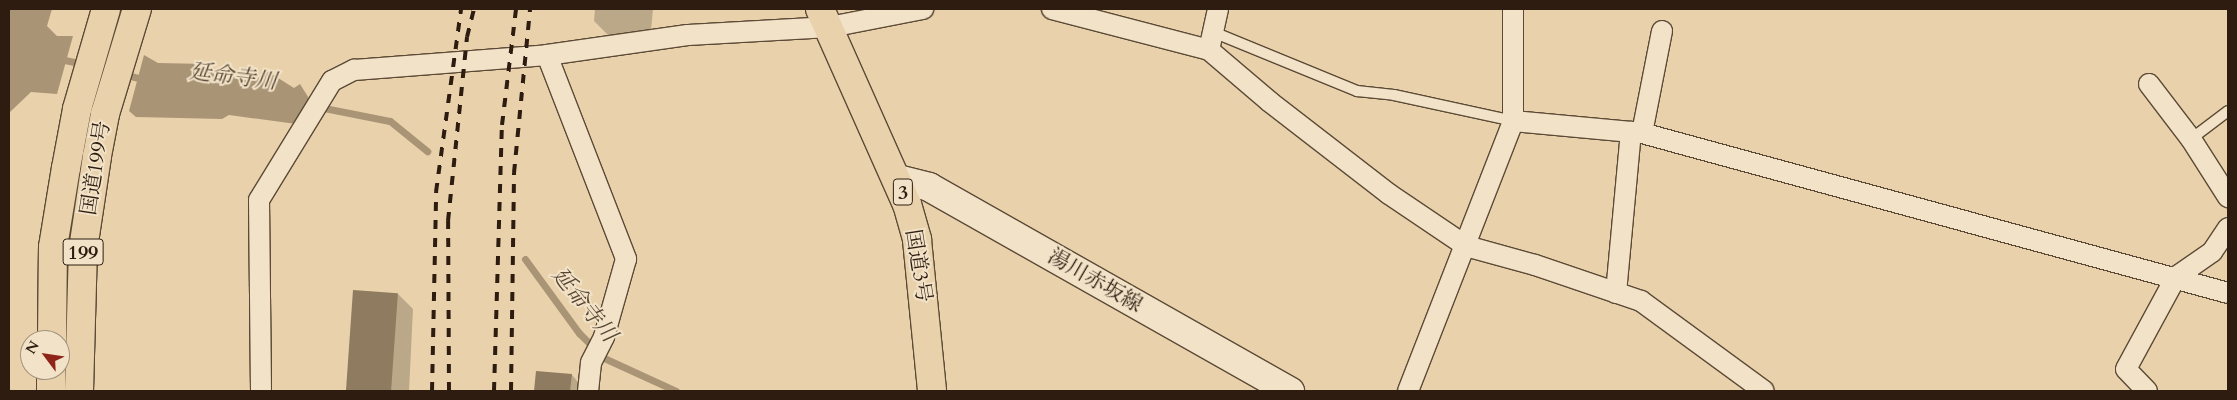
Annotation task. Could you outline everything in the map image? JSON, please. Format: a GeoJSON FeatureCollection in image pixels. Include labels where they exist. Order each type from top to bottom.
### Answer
{"type":"FeatureCollection","features":[{"type":"Feature","properties":{"kind":"highway","name":"国道199号"},"geometry":{"type":"LineString","coordinates":[[52,330],[53,248],[77,109],[96,35],[106,9]]}},
{"type":"Feature","properties":{"kind":"highway","name":"国道199号"},"geometry":{"type":"LineString","coordinates":[[79,391],[83,249],[104,114],[124,43],[137,9]]}},
{"type":"Feature","properties":{"kind":"highway","name":"国道3号"},"geometry":{"type":"LineString","coordinates":[[825,18],[898,179],[916,240],[932,391]]}},
{"type":"Feature","properties":{"kind":"main road","name":"湯川赤坂線"},"geometry":{"type":"LineString","coordinates":[[898,179],[929,187],[1290,391]]}},
{"type":"Feature","properties":{"kind":"street"},"geometry":{"type":"LineString","coordinates":[[261,391],[259,200],[332,81],[354,70],[547,55],[825,18],[923,9]]}},
{"type":"Feature","properties":{"kind":"street"},"geometry":{"type":"LineString","coordinates":[[1052,9],[1102,14],[1211,41],[1270,102],[1390,194],[1466,246],[1641,301],[1764,391]]}},
{"type":"Feature","properties":{"kind":"street"},"geometry":{"type":"LineString","coordinates":[[1211,41],[1218,9]]}},
{"type":"Feature","properties":{"kind":"street"},"geometry":{"type":"LineString","coordinates":[[1408,391],[1466,246],[1513,121],[1513,9]]}},
{"type":"Feature","properties":{"kind":"street"},"geometry":{"type":"LineString","coordinates":[[1616,293],[1636,133],[1662,31]]}},
{"type":"Feature","properties":{"kind":"street"},"geometry":{"type":"LineString","coordinates":[[547,55],[626,259],[604,337],[591,363],[588,391]]}},
{"type":"Feature","properties":{"kind":"street"},"geometry":{"type":"LineString","coordinates":[[2149,84],[2191,139],[2228,197]]}},
{"type":"Feature","properties":{"kind":"street"},"geometry":{"type":"LineString","coordinates":[[1513,121],[1636,133],[2176,277],[2228,293]]}},
{"type":"Feature","properties":{"kind":"street"},"geometry":{"type":"LineString","coordinates":[[2148,391],[2126,369],[2176,277],[2220,252],[2228,228]]}},
{"type":"Feature","properties":{"kind":"lane"},"geometry":{"type":"LineString","coordinates":[[1211,41],[1357,92],[1403,97],[1513,121]]}},
{"type":"Feature","properties":{"kind":"lane"},"geometry":{"type":"LineString","coordinates":[[2191,139],[2228,111]]}},
{"type":"Feature","properties":{"kind":"water"},"geometry":{"type":"Polygon","coordinates":[[[9,9],[52,9],[47,26],[57,36],[73,36],[57,94],[31,92],[9,113],[9,9]]]}},
{"type":"Feature","properties":{"kind":"water"},"geometry":{"type":"Polygon","coordinates":[[[144,55],[158,63],[207,64],[206,70],[256,80],[267,71],[294,88],[300,84],[310,100],[296,124],[229,115],[222,119],[136,117],[129,111],[144,55]]]}},
{"type":"Feature","properties":{"kind":"building"},"geometry":{"type":"Polygon","coordinates":[[[353,290],[398,293],[391,391],[346,391],[353,290]]]}},
{"type":"Feature","properties":{"kind":"building"},"geometry":{"type":"Polygon","coordinates":[[[536,371],[572,374],[570,391],[534,391],[536,371]]]}},
{"type":"Feature","properties":{"kind":"waterway","name":"延命寺川"},"geometry":{"type":"LineString","coordinates":[[60,59],[83,64]]}},
{"type":"Feature","properties":{"kind":"waterway","name":"延命寺川"},"geometry":{"type":"LineString","coordinates":[[123,74],[146,80]]}},
{"type":"Feature","properties":{"kind":"waterway","name":"延命寺川"},"geometry":{"type":"LineString","coordinates":[[319,107],[390,121],[427,151]]}},
{"type":"Feature","properties":{"kind":"waterway","name":"延命寺川"},"geometry":{"type":"LineString","coordinates":[[525,259],[579,333],[604,358],[676,391]]}},
{"type":"Feature","properties":{"kind":"railway"},"geometry":{"type":"LineString","coordinates":[[432,391],[436,192],[461,9]]}},
{"type":"Feature","properties":{"kind":"railway"},"geometry":{"type":"LineString","coordinates":[[449,391],[448,221],[467,37],[474,9]]}},
{"type":"Feature","properties":{"kind":"railway"},"geometry":{"type":"LineString","coordinates":[[494,391],[502,125],[516,9]]}},
{"type":"Feature","properties":{"kind":"railway"},"geometry":{"type":"LineString","coordinates":[[511,391],[514,173],[530,9]]}}]}
